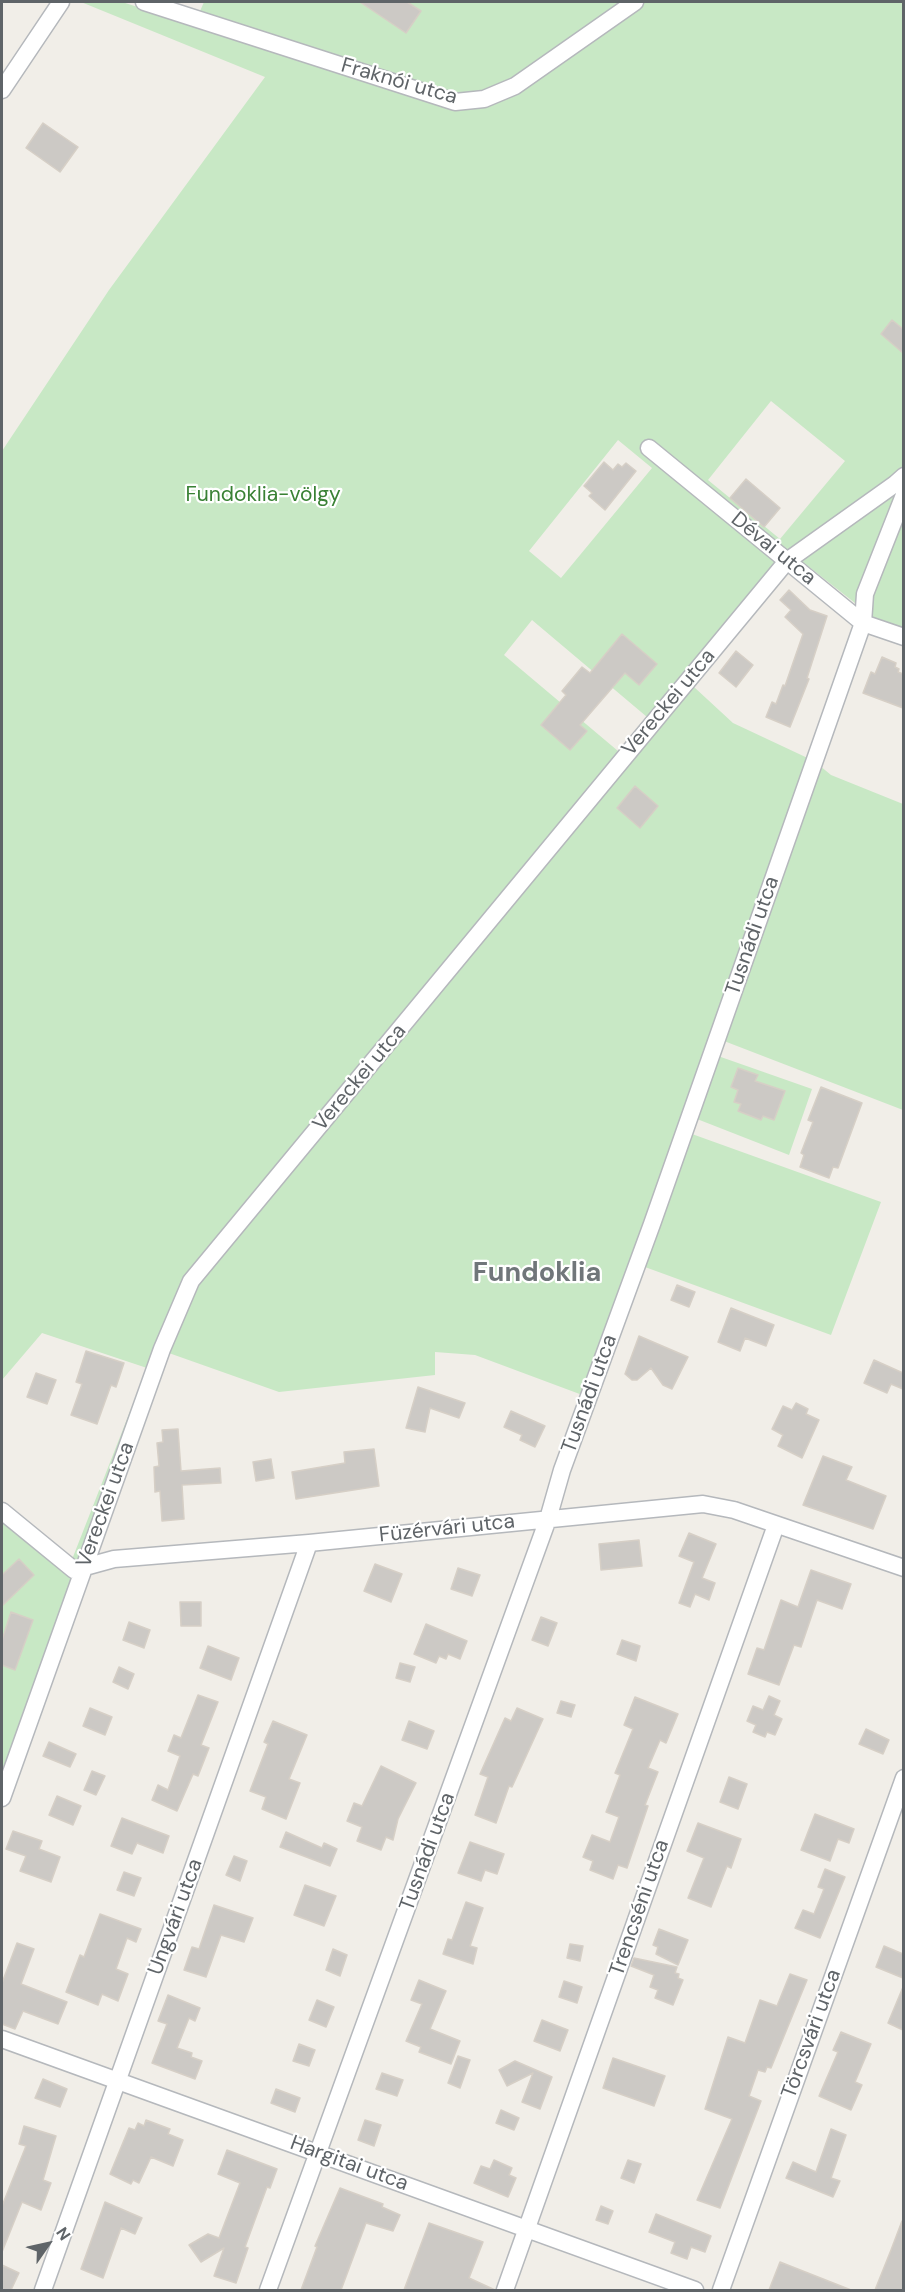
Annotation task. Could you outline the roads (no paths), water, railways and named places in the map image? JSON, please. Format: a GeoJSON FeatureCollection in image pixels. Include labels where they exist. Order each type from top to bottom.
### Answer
{"type":"FeatureCollection","features":[{"type":"Feature","properties":{"kind":"street"},"geometry":{"type":"LineString","coordinates":[[2,90],[61,2]]}},
{"type":"Feature","properties":{"kind":"street","name":"Fraknói utca"},"geometry":{"type":"LineString","coordinates":[[144,2],[455,102],[484,99],[515,86],[634,2]]}},
{"type":"Feature","properties":{"kind":"street","name":"Dévai utca"},"geometry":{"type":"LineString","coordinates":[[649,448],[863,623],[903,637]]}},
{"type":"Feature","properties":{"kind":"street","name":"Vereckei utca"},"geometry":{"type":"LineString","coordinates":[[2,1798],[162,1349],[191,1281],[787,561],[903,476]]}},
{"type":"Feature","properties":{"kind":"street","name":"Tusnádi utca"},"geometry":{"type":"LineString","coordinates":[[268,2290],[548,1519],[562,1470],[652,1224],[863,623],[864,594],[903,495]]}},
{"type":"Feature","properties":{"kind":"street","name":"Füzérvári utca"},"geometry":{"type":"LineString","coordinates":[[85,1569],[114,1559],[309,1544],[703,1504],[734,1510],[903,1568]]}},
{"type":"Feature","properties":{"kind":"street"},"geometry":{"type":"LineString","coordinates":[[2,1511],[74,1570],[85,1569]]}},
{"type":"Feature","properties":{"kind":"street","name":"Trencséni utca"},"geometry":{"type":"LineString","coordinates":[[505,2290],[776,1525]]}},
{"type":"Feature","properties":{"kind":"street","name":"Ungvári utca"},"geometry":{"type":"LineString","coordinates":[[43,2290],[309,1544]]}},
{"type":"Feature","properties":{"kind":"street","name":"Törcsvári utca"},"geometry":{"type":"LineString","coordinates":[[721,2290],[903,1778]]}},
{"type":"Feature","properties":{"kind":"street","name":"Hargitai utca"},"geometry":{"type":"LineString","coordinates":[[2,2039],[695,2290]]}},
{"type":"Feature","properties":{"kind":"district","name":"Fundoklia"},"geometry":{"type":"Point","coordinates":[537,1274]}},
{"type":"Feature","properties":{"kind":"park label","name":"Fundoklia-völgy"},"geometry":{"type":"Point","coordinates":[263,495]}}]}
